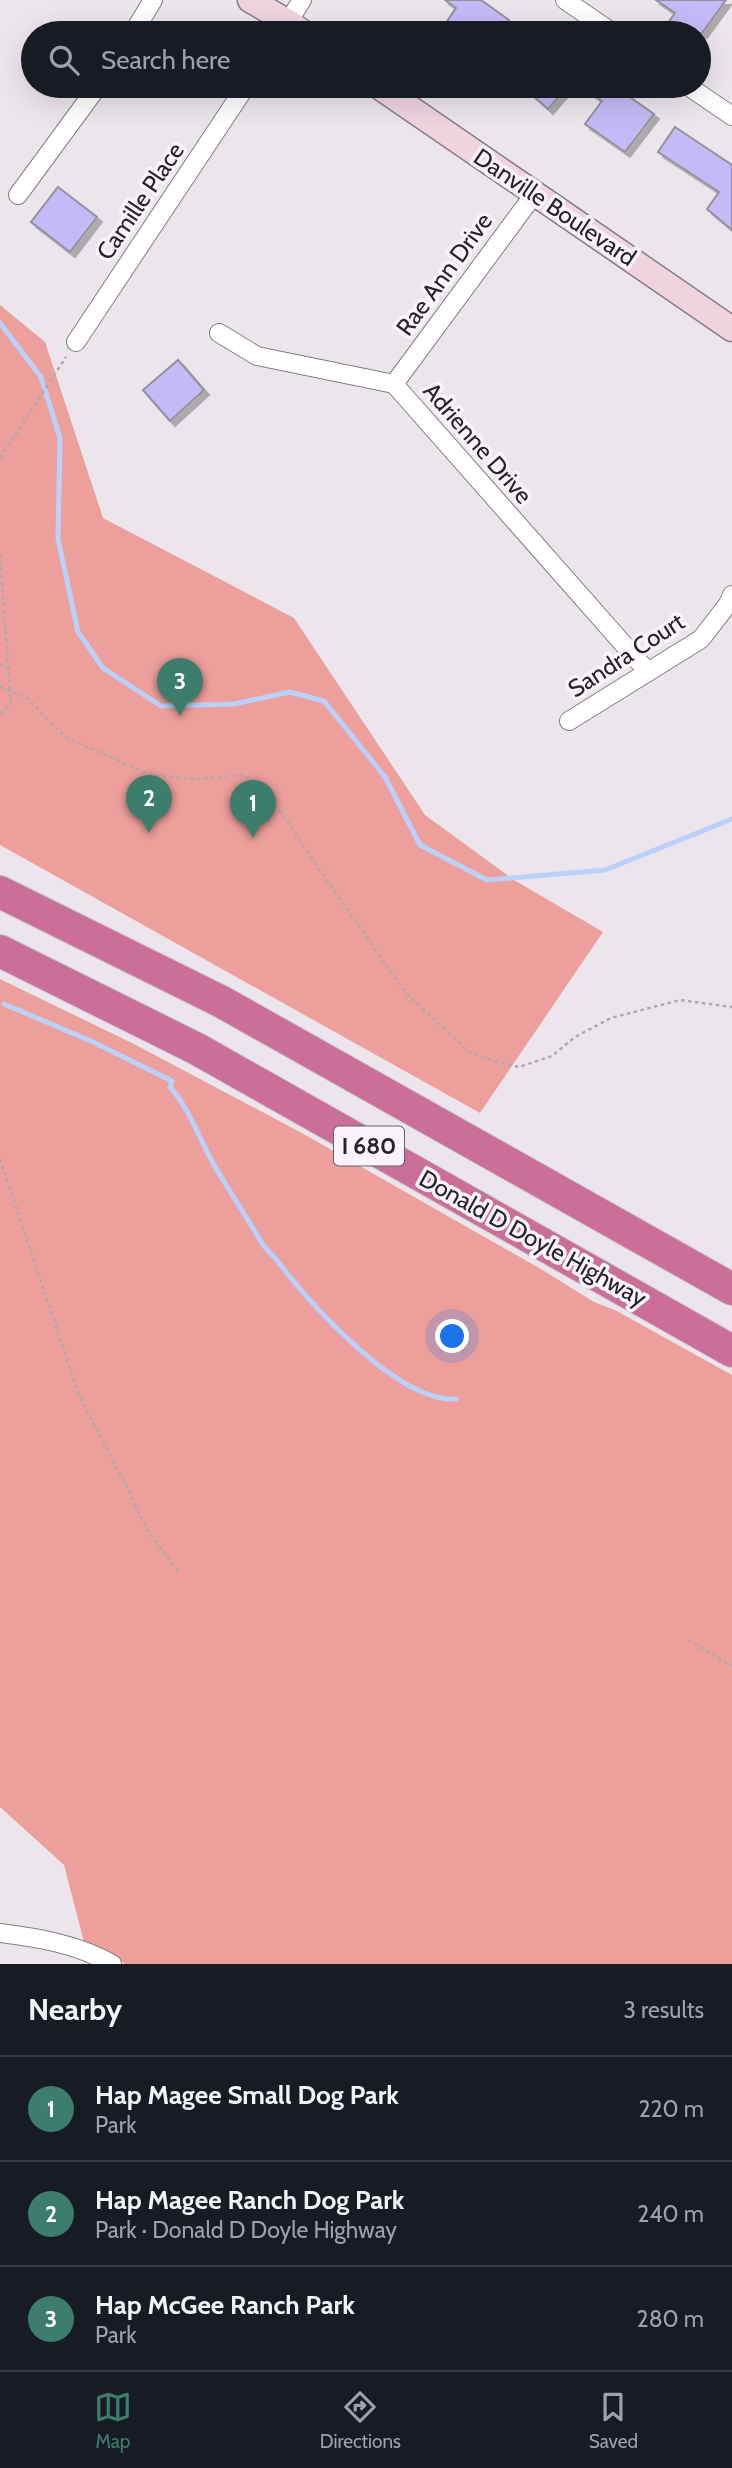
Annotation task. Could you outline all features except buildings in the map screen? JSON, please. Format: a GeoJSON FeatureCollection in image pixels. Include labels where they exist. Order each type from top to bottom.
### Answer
{"type":"FeatureCollection","features":[{"type":"Feature","properties":{"kind":"highway","name":"I 680"},"geometry":{"type":"LineString","coordinates":[[0,892],[222,1002],[732,1289]]}},
{"type":"Feature","properties":{"kind":"highway","name":"Donald D Doyle Highway"},"geometry":{"type":"LineString","coordinates":[[0,951],[197,1049],[732,1351]]}},
{"type":"Feature","properties":{"kind":"main road"},"geometry":{"type":"LineString","coordinates":[[250,0],[280,21]]}},
{"type":"Feature","properties":{"kind":"main road","name":"Danville Boulevard"},"geometry":{"type":"LineString","coordinates":[[395,98],[732,329]]}},
{"type":"Feature","properties":{"kind":"street"},"geometry":{"type":"LineString","coordinates":[[140,21],[152,0]]}},
{"type":"Feature","properties":{"kind":"street"},"geometry":{"type":"LineString","coordinates":[[294,21],[302,0]]}},
{"type":"Feature","properties":{"kind":"street"},"geometry":{"type":"LineString","coordinates":[[565,0],[596,21]]}},
{"type":"Feature","properties":{"kind":"street"},"geometry":{"type":"LineString","coordinates":[[18,195],[89,98]]}},
{"type":"Feature","properties":{"kind":"street","name":"Camille Place"},"geometry":{"type":"LineString","coordinates":[[76,342],[238,98]]}},
{"type":"Feature","properties":{"kind":"street"},"geometry":{"type":"LineString","coordinates":[[705,98],[732,117]]}},
{"type":"Feature","properties":{"kind":"street","name":"Rae Ann Drive"},"geometry":{"type":"LineString","coordinates":[[394,384],[534,192]]}},
{"type":"Feature","properties":{"kind":"street","name":"Adrienne Drive"},"geometry":{"type":"LineString","coordinates":[[219,333],[257,356],[394,384],[648,672]]}},
{"type":"Feature","properties":{"kind":"street","name":"Sandra Court"},"geometry":{"type":"LineString","coordinates":[[569,721],[701,639],[732,595]]}},
{"type":"Feature","properties":{"kind":"street"},"geometry":{"type":"LineString","coordinates":[[0,1933],[71,1946],[112,1964]]}},
{"type":"Feature","properties":{"kind":"path"},"geometry":{"type":"LineString","coordinates":[[0,458],[76,342]]}},
{"type":"Feature","properties":{"kind":"path"},"geometry":{"type":"LineString","coordinates":[[0,446],[5,450]]}},
{"type":"Feature","properties":{"kind":"path"},"geometry":{"type":"LineString","coordinates":[[0,554],[11,691],[11,704],[0,714]]}},
{"type":"Feature","properties":{"kind":"path"},"geometry":{"type":"LineString","coordinates":[[0,665],[8,669]]}},
{"type":"Feature","properties":{"kind":"path"},"geometry":{"type":"LineString","coordinates":[[0,687],[27,698],[65,737],[151,775],[195,779],[241,775],[262,784],[406,993],[470,1052],[519,1067],[552,1056],[575,1037],[611,1018],[680,1000],[732,1007]]}},
{"type":"Feature","properties":{"kind":"path"},"geometry":{"type":"LineString","coordinates":[[0,1159],[79,1395],[146,1528],[180,1574]]}},
{"type":"Feature","properties":{"kind":"path"},"geometry":{"type":"LineString","coordinates":[[688,1640],[732,1666]]}},
{"type":"Feature","properties":{"kind":"shaded area"},"geometry":{"type":"Polygon","coordinates":[[[0,305],[45,342],[103,518],[294,618],[425,815],[514,880],[603,932],[480,1113],[0,845],[0,305]]]}},
{"type":"Feature","properties":{"kind":"shaded area"},"geometry":{"type":"Polygon","coordinates":[[[0,979],[134,1044],[300,1132],[594,1302],[615,1310],[732,1375],[732,1964],[125,1964],[84,1942],[64,1865],[0,1807],[0,979]]]}},
{"type":"Feature","properties":{"kind":"waterway"},"geometry":{"type":"LineString","coordinates":[[0,323],[41,377],[60,438],[58,539],[78,632],[103,668],[161,706],[234,704],[290,692],[324,701],[385,777],[420,845],[487,880],[605,870],[732,819]]}},
{"type":"Feature","properties":{"kind":"waterway"},"geometry":{"type":"LineString","coordinates":[[4,1004],[91,1041],[172,1081],[170,1087],[185,1107],[214,1164],[262,1243],[313,1303],[358,1349],[384,1369],[433,1396],[456,1399]]}},
{"type":"Feature","properties":{"kind":"place","name":"Hap McGee Ranch Park"},"geometry":{"type":"Point","coordinates":[180,716]}},
{"type":"Feature","properties":{"kind":"place","name":"Hap Magee Ranch Dog Park"},"geometry":{"type":"Point","coordinates":[149,833]}},
{"type":"Feature","properties":{"kind":"place","name":"Hap Magee Small Dog Park"},"geometry":{"type":"Point","coordinates":[253,838]}}]}
